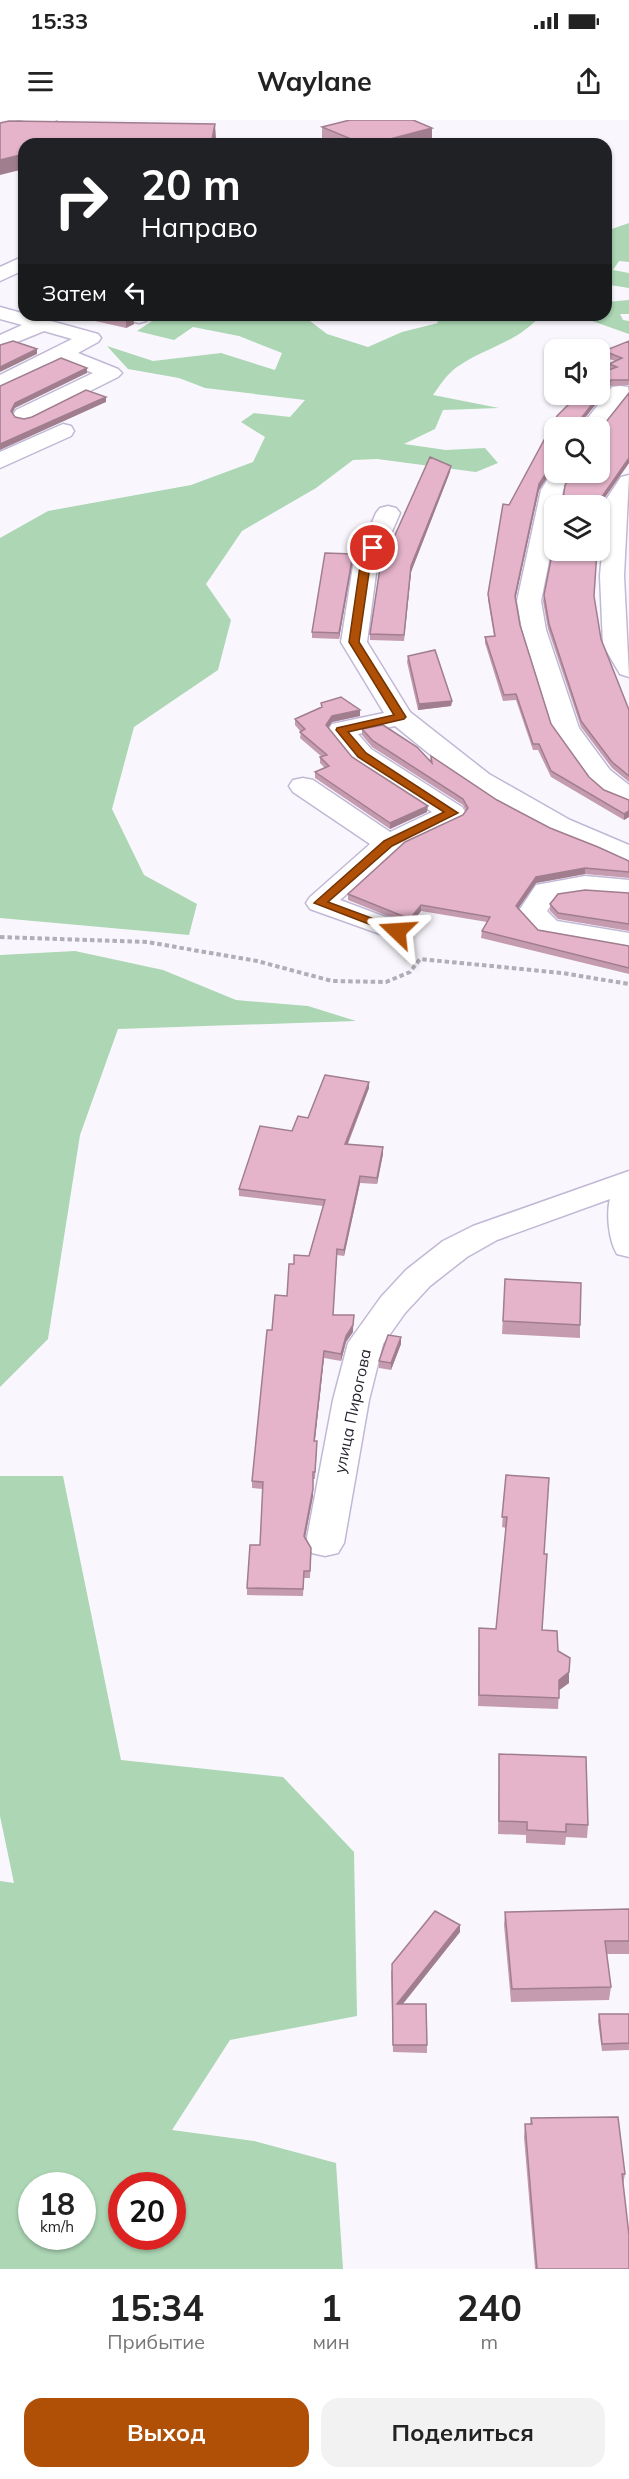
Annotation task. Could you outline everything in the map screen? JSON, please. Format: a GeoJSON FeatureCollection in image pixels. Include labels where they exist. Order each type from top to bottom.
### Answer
{"type":"FeatureCollection","features":[{"type":"Feature","properties":{"kind":"street"},"geometry":{"type":"LineString","coordinates":[[0,131],[47,120]]}},
{"type":"Feature","properties":{"kind":"street"},"geometry":{"type":"LineString","coordinates":[[0,302],[12,277]]}},
{"type":"Feature","properties":{"kind":"street"},"geometry":{"type":"LineString","coordinates":[[0,313],[18,316]]}},
{"type":"Feature","properties":{"kind":"street"},"geometry":{"type":"LineString","coordinates":[[0,343],[46,321]]}},
{"type":"Feature","properties":{"kind":"street"},"geometry":{"type":"LineString","coordinates":[[0,383],[91,338],[50,321]]}},
{"type":"Feature","properties":{"kind":"street"},"geometry":{"type":"LineString","coordinates":[[54,321],[111,330]]}},
{"type":"Feature","properties":{"kind":"street"},"geometry":{"type":"LineString","coordinates":[[0,461],[63,431],[12,413],[111,373],[62,354]]}},
{"type":"Feature","properties":{"kind":"street"},"geometry":{"type":"LineString","coordinates":[[600,417],[620,392]]}},
{"type":"Feature","properties":{"kind":"street"},"geometry":{"type":"LineString","coordinates":[[629,482],[618,498],[612,576],[616,645],[629,669]]}},
{"type":"Feature","properties":{"kind":"street"},"geometry":{"type":"LineString","coordinates":[[556,483],[552,490],[529,601],[534,630],[566,729],[600,776],[614,788],[629,796]]}},
{"type":"Feature","properties":{"kind":"street"},"geometry":{"type":"LineString","coordinates":[[388,513],[365,566],[354,642],[400,717],[479,780],[560,826],[629,855]]}},
{"type":"Feature","properties":{"kind":"street"},"geometry":{"type":"LineString","coordinates":[[397,931],[320,903],[388,843],[452,813],[362,755],[341,730],[400,717]]}},
{"type":"Feature","properties":{"kind":"street"},"geometry":{"type":"LineString","coordinates":[[303,786],[388,843]]}},
{"type":"Feature","properties":{"kind":"street"},"geometry":{"type":"LineString","coordinates":[[629,889],[585,885],[546,891],[532,912],[548,928],[629,942]]}},
{"type":"Feature","properties":{"kind":"street","name":"улица Пирогова"},"geometry":{"type":"LineString","coordinates":[[325,1543],[351,1400],[366,1343],[393,1305],[418,1278],[455,1249],[485,1233],[629,1181]]}},
{"type":"Feature","properties":{"kind":"street"},"geometry":{"type":"LineString","coordinates":[[629,1189],[626,1206],[629,1246]]}},
{"type":"Feature","properties":{"kind":"path"},"geometry":{"type":"LineString","coordinates":[[0,937],[147,942],[257,961],[332,981],[386,981],[410,972],[420,959],[562,973],[629,984]]}},
{"type":"Feature","properties":{"kind":"green space"},"geometry":{"type":"Polygon","coordinates":[[[629,223],[629,262],[619,261],[613,270],[629,273],[629,288],[612,285],[612,229],[629,223]]]}},
{"type":"Feature","properties":{"kind":"green space"},"geometry":{"type":"Polygon","coordinates":[[[629,300],[629,314],[620,314],[623,320],[629,321],[629,334],[592,321],[612,321],[612,301],[629,300]]]}},
{"type":"Feature","properties":{"kind":"green space"},"geometry":{"type":"Polygon","coordinates":[[[152,321],[310,321],[327,334],[368,347],[402,332],[438,323],[437,321],[535,321],[512,338],[457,367],[433,395],[499,408],[443,410],[435,429],[404,444],[446,450],[485,448],[498,463],[476,472],[377,459],[353,460],[316,488],[242,531],[206,584],[231,620],[218,670],[134,727],[112,809],[144,875],[197,904],[189,935],[0,918],[0,538],[48,511],[191,485],[253,462],[265,437],[241,422],[254,413],[290,417],[305,400],[205,388],[179,378],[128,369],[107,346],[153,361],[221,353],[275,370],[282,353],[239,336],[193,327],[174,340],[137,331],[152,321]]]}},
{"type":"Feature","properties":{"kind":"green space"},"geometry":{"type":"Polygon","coordinates":[[[75,951],[163,970],[236,1000],[308,1006],[356,1021],[118,1029],[80,1135],[48,1339],[0,1387],[0,955],[75,951]]]}},
{"type":"Feature","properties":{"kind":"green space"},"geometry":{"type":"Polygon","coordinates":[[[0,1476],[63,1476],[121,1760],[283,1777],[354,1852],[357,2016],[230,2040],[172,2130],[254,2141],[336,2163],[343,2269],[0,2269],[0,1881],[14,1883],[0,1816],[0,1476]]]}},
{"type":"Feature","properties":{"kind":"building"},"geometry":{"type":"Polygon","coordinates":[[[350,120],[413,120],[432,128],[394,138],[349,138],[322,127],[350,120]]]}},
{"type":"Feature","properties":{"kind":"building"},"geometry":{"type":"Polygon","coordinates":[[[9,121],[215,124],[212,138],[18,138],[18,156],[0,160],[0,123],[9,121]]]}},
{"type":"Feature","properties":{"kind":"building"},"geometry":{"type":"Polygon","coordinates":[[[13,341],[37,349],[0,367],[0,345],[13,341]]]}},
{"type":"Feature","properties":{"kind":"building"},"geometry":{"type":"Polygon","coordinates":[[[629,341],[629,380],[610,381],[610,370],[617,367],[610,364],[622,358],[610,353],[610,349],[629,341]]]}},
{"type":"Feature","properties":{"kind":"building"},"geometry":{"type":"Polygon","coordinates":[[[61,358],[87,368],[15,403],[11,411],[15,417],[24,419],[32,417],[86,390],[106,397],[0,444],[0,386],[61,358]]]}},
{"type":"Feature","properties":{"kind":"building"},"geometry":{"type":"Polygon","coordinates":[[[629,393],[629,458],[603,495],[564,495],[566,483],[610,483],[610,417],[629,393]]]}},
{"type":"Feature","properties":{"kind":"building"},"geometry":{"type":"Polygon","coordinates":[[[568,405],[591,405],[582,417],[556,417],[568,405]]]}},
{"type":"Feature","properties":{"kind":"building"},"geometry":{"type":"Polygon","coordinates":[[[544,440],[544,476],[539,484],[515,596],[520,625],[551,724],[589,777],[604,790],[629,800],[629,811],[624,814],[551,771],[539,744],[533,744],[516,694],[504,695],[485,637],[495,636],[488,594],[503,504],[509,505],[544,440]]]}},
{"type":"Feature","properties":{"kind":"building"},"geometry":{"type":"Polygon","coordinates":[[[430,457],[451,466],[411,566],[404,635],[370,634],[382,555],[386,555],[430,457]]]}},
{"type":"Feature","properties":{"kind":"building"},"geometry":{"type":"Polygon","coordinates":[[[325,553],[353,554],[339,633],[312,632],[325,553]]]}},
{"type":"Feature","properties":{"kind":"building"},"geometry":{"type":"Polygon","coordinates":[[[551,561],[596,561],[594,596],[601,639],[629,710],[629,776],[612,762],[581,721],[549,624],[544,595],[551,561]]]}},
{"type":"Feature","properties":{"kind":"building"},"geometry":{"type":"Polygon","coordinates":[[[435,650],[452,701],[419,704],[408,656],[435,650]]]}},
{"type":"Feature","properties":{"kind":"building"},"geometry":{"type":"Polygon","coordinates":[[[341,697],[360,710],[332,716],[326,725],[352,757],[428,806],[390,823],[315,772],[329,766],[320,757],[327,755],[300,732],[305,729],[295,719],[322,707],[321,703],[341,697]]]}},
{"type":"Feature","properties":{"kind":"building"},"geometry":{"type":"Polygon","coordinates":[[[383,725],[417,747],[432,763],[431,756],[497,800],[550,828],[629,861],[629,872],[585,868],[536,877],[516,906],[538,930],[629,946],[629,968],[482,931],[490,917],[421,905],[410,919],[348,894],[405,842],[463,815],[468,808],[463,799],[373,741],[362,729],[383,725]]]}},
{"type":"Feature","properties":{"kind":"building"},"geometry":{"type":"Polygon","coordinates":[[[585,890],[629,893],[629,924],[558,913],[550,904],[558,894],[585,890]]]}},
{"type":"Feature","properties":{"kind":"building"},"geometry":{"type":"Polygon","coordinates":[[[325,1075],[369,1082],[345,1144],[383,1147],[377,1178],[360,1176],[344,1250],[337,1249],[333,1315],[354,1315],[353,1325],[346,1336],[341,1354],[324,1351],[314,1441],[317,1441],[315,1472],[313,1472],[313,1489],[304,1536],[311,1548],[310,1571],[304,1571],[303,1589],[247,1588],[250,1545],[260,1545],[263,1482],[252,1481],[267,1330],[272,1330],[275,1295],[287,1296],[289,1264],[294,1264],[294,1255],[309,1256],[325,1200],[239,1189],[260,1126],[292,1131],[298,1116],[308,1118],[325,1075]]]}},
{"type":"Feature","properties":{"kind":"building"},"geometry":{"type":"Polygon","coordinates":[[[505,1279],[581,1283],[580,1325],[503,1321],[505,1279]]]}},
{"type":"Feature","properties":{"kind":"building"},"geometry":{"type":"Polygon","coordinates":[[[388,1335],[401,1337],[391,1363],[379,1361],[388,1335]]]}},
{"type":"Feature","properties":{"kind":"building"},"geometry":{"type":"Polygon","coordinates":[[[506,1475],[549,1478],[542,1630],[557,1631],[558,1651],[570,1658],[569,1672],[559,1680],[559,1698],[479,1695],[479,1628],[496,1629],[507,1517],[502,1517],[506,1475]]]}},
{"type":"Feature","properties":{"kind":"building"},"geometry":{"type":"Polygon","coordinates":[[[499,1754],[586,1757],[588,1825],[566,1824],[566,1832],[527,1830],[527,1822],[499,1821],[499,1754]]]}},
{"type":"Feature","properties":{"kind":"building"},"geometry":{"type":"Polygon","coordinates":[[[629,1909],[629,1941],[605,1941],[611,1987],[512,1989],[505,1912],[629,1909]]]}},
{"type":"Feature","properties":{"kind":"building"},"geometry":{"type":"Polygon","coordinates":[[[435,1911],[460,1925],[397,2004],[426,2004],[427,2045],[393,2045],[392,1964],[435,1911]]]}},
{"type":"Feature","properties":{"kind":"building"},"geometry":{"type":"Polygon","coordinates":[[[599,2014],[629,2014],[629,2043],[602,2044],[599,2014]]]}},
{"type":"Feature","properties":{"kind":"building"},"geometry":{"type":"Polygon","coordinates":[[[618,2117],[625,2174],[622,2174],[629,2235],[629,2269],[537,2269],[525,2124],[532,2124],[531,2118],[618,2117]]]}},
{"type":"Feature","properties":{"kind":"route"},"geometry":{"type":"LineString","coordinates":[[373,548],[365,566],[354,642],[400,717],[341,730],[362,755],[452,813],[388,843],[320,903],[397,931]]}}]}
